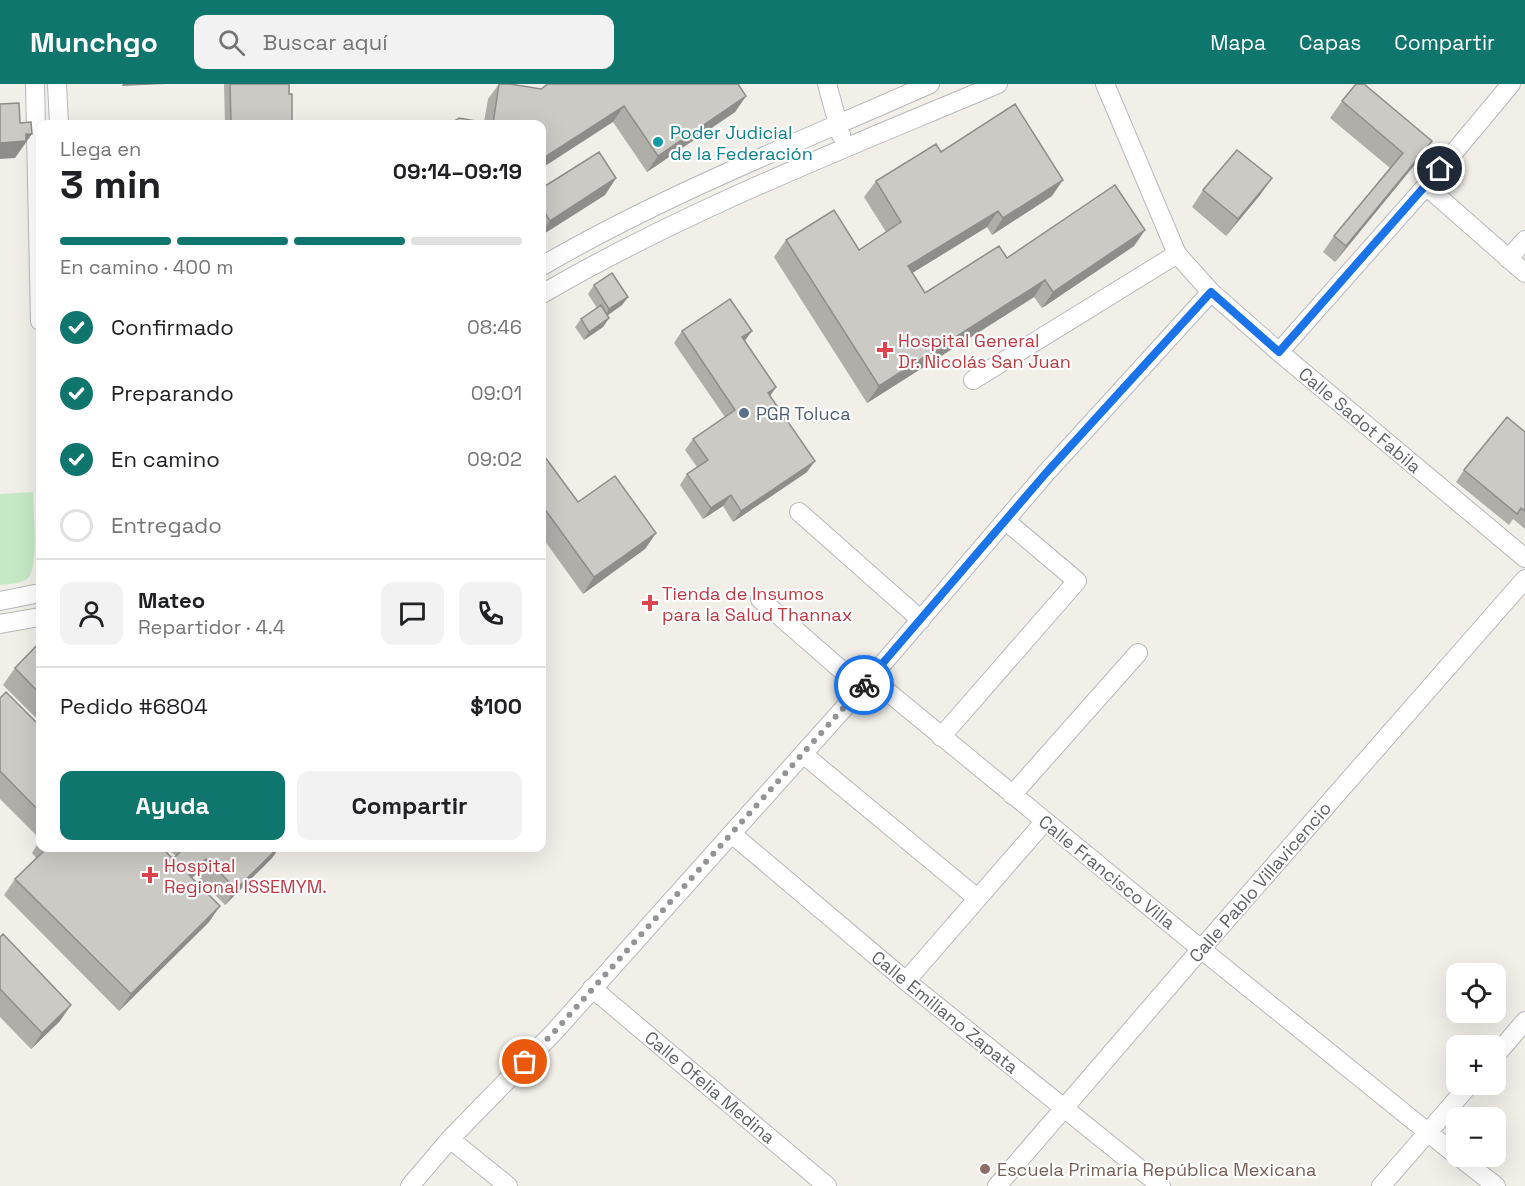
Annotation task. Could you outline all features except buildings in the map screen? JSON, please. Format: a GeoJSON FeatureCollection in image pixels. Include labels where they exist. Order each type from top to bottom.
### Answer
{"type":"FeatureCollection","features":[{"type":"Feature","properties":{"kind":"street"},"geometry":{"type":"LineString","coordinates":[[35,84],[36,131]]}},
{"type":"Feature","properties":{"kind":"street"},"geometry":{"type":"LineString","coordinates":[[57,84],[59,120]]}},
{"type":"Feature","properties":{"kind":"street"},"geometry":{"type":"LineString","coordinates":[[827,84],[846,148]]}},
{"type":"Feature","properties":{"kind":"street"},"geometry":{"type":"LineString","coordinates":[[546,264],[581,243],[680,194],[930,84]]}},
{"type":"Feature","properties":{"kind":"street"},"geometry":{"type":"LineString","coordinates":[[546,292],[599,261],[693,215],[998,84]]}},
{"type":"Feature","properties":{"kind":"street","name":"Calle Sadot Fabila"},"geometry":{"type":"LineString","coordinates":[[1105,84],[1177,254],[1211,292],[1279,352],[1525,558]]}},
{"type":"Feature","properties":{"kind":"street"},"geometry":{"type":"LineString","coordinates":[[1279,352],[1426,186],[1511,84]]}},
{"type":"Feature","properties":{"kind":"street"},"geometry":{"type":"LineString","coordinates":[[1426,186],[1525,273]]}},
{"type":"Feature","properties":{"kind":"street"},"geometry":{"type":"LineString","coordinates":[[1508,259],[1525,240]]}},
{"type":"Feature","properties":{"kind":"street"},"geometry":{"type":"LineString","coordinates":[[973,380],[1177,254]]}},
{"type":"Feature","properties":{"kind":"street"},"geometry":{"type":"LineString","coordinates":[[410,1186],[450,1139],[555,1031],[732,834],[921,620],[1046,473],[1211,292]]}},
{"type":"Feature","properties":{"kind":"street"},"geometry":{"type":"LineString","coordinates":[[799,512],[921,620]]}},
{"type":"Feature","properties":{"kind":"street"},"geometry":{"type":"LineString","coordinates":[[941,737],[1077,581],[1006,520]]}},
{"type":"Feature","properties":{"kind":"street","name":"Calle Pablo Villavicencio"},"geometry":{"type":"LineString","coordinates":[[997,1186],[1525,579]]}},
{"type":"Feature","properties":{"kind":"street"},"geometry":{"type":"LineString","coordinates":[[0,601],[36,594]]}},
{"type":"Feature","properties":{"kind":"street","name":"Calle Francisco Villa"},"geometry":{"type":"LineString","coordinates":[[760,599],[866,683],[941,737],[1446,1147]]}},
{"type":"Feature","properties":{"kind":"street"},"geometry":{"type":"LineString","coordinates":[[0,624],[36,618]]}},
{"type":"Feature","properties":{"kind":"street"},"geometry":{"type":"LineString","coordinates":[[1012,795],[1138,654]]}},
{"type":"Feature","properties":{"kind":"street"},"geometry":{"type":"LineString","coordinates":[[803,754],[977,898]]}},
{"type":"Feature","properties":{"kind":"street"},"geometry":{"type":"LineString","coordinates":[[906,981],[1045,821]]}},
{"type":"Feature","properties":{"kind":"street","name":"Calle Emiliano Zapata"},"geometry":{"type":"LineString","coordinates":[[732,834],[906,981],[1161,1186]]}},
{"type":"Feature","properties":{"kind":"street","name":"Calle Ofelia Medina"},"geometry":{"type":"LineString","coordinates":[[592,988],[827,1186]]}},
{"type":"Feature","properties":{"kind":"street"},"geometry":{"type":"LineString","coordinates":[[1506,1043],[1525,1021]]}},
{"type":"Feature","properties":{"kind":"street"},"geometry":{"type":"LineString","coordinates":[[1381,1186],[1461,1095]]}},
{"type":"Feature","properties":{"kind":"street"},"geometry":{"type":"LineString","coordinates":[[450,1139],[508,1186]]}},
{"type":"Feature","properties":{"kind":"street","name":"Calle Francisco Villa"},"geometry":{"type":"LineString","coordinates":[[1471,1167],[1496,1186]]}},
{"type":"Feature","properties":{"kind":"green space"},"geometry":{"type":"Polygon","coordinates":[[[33,492],[34,551],[31,572],[28,578],[22,581],[0,585],[0,494],[33,492]]]}},
{"type":"Feature","properties":{"kind":"way so far"},"geometry":{"type":"LineString","coordinates":[[525,1062],[864,685]]}},
{"type":"Feature","properties":{"kind":"place","name":"Poder Judicial de la Federación"},"geometry":{"type":"Point","coordinates":[658,142]}},
{"type":"Feature","properties":{"kind":"place","name":"Hospital General Dr. Nicolás San Juan"},"geometry":{"type":"Point","coordinates":[885,350]}},
{"type":"Feature","properties":{"kind":"place","name":"PGR Toluca"},"geometry":{"type":"Point","coordinates":[744,413]}},
{"type":"Feature","properties":{"kind":"place","name":"Tienda de Insumos para la Salud Thannax"},"geometry":{"type":"Point","coordinates":[650,603]}},
{"type":"Feature","properties":{"kind":"place","name":"Hospital Regional ISSEMYM."},"geometry":{"type":"Point","coordinates":[150,875]}},
{"type":"Feature","properties":{"kind":"place","name":"Escuela Primaria República Mexicana"},"geometry":{"type":"Point","coordinates":[985,1169]}},
{"type":"Feature","properties":{"kind":"route"},"geometry":{"type":"LineString","coordinates":[[864,685],[1046,473],[1211,292],[1279,352],[1440,169]]}}]}
